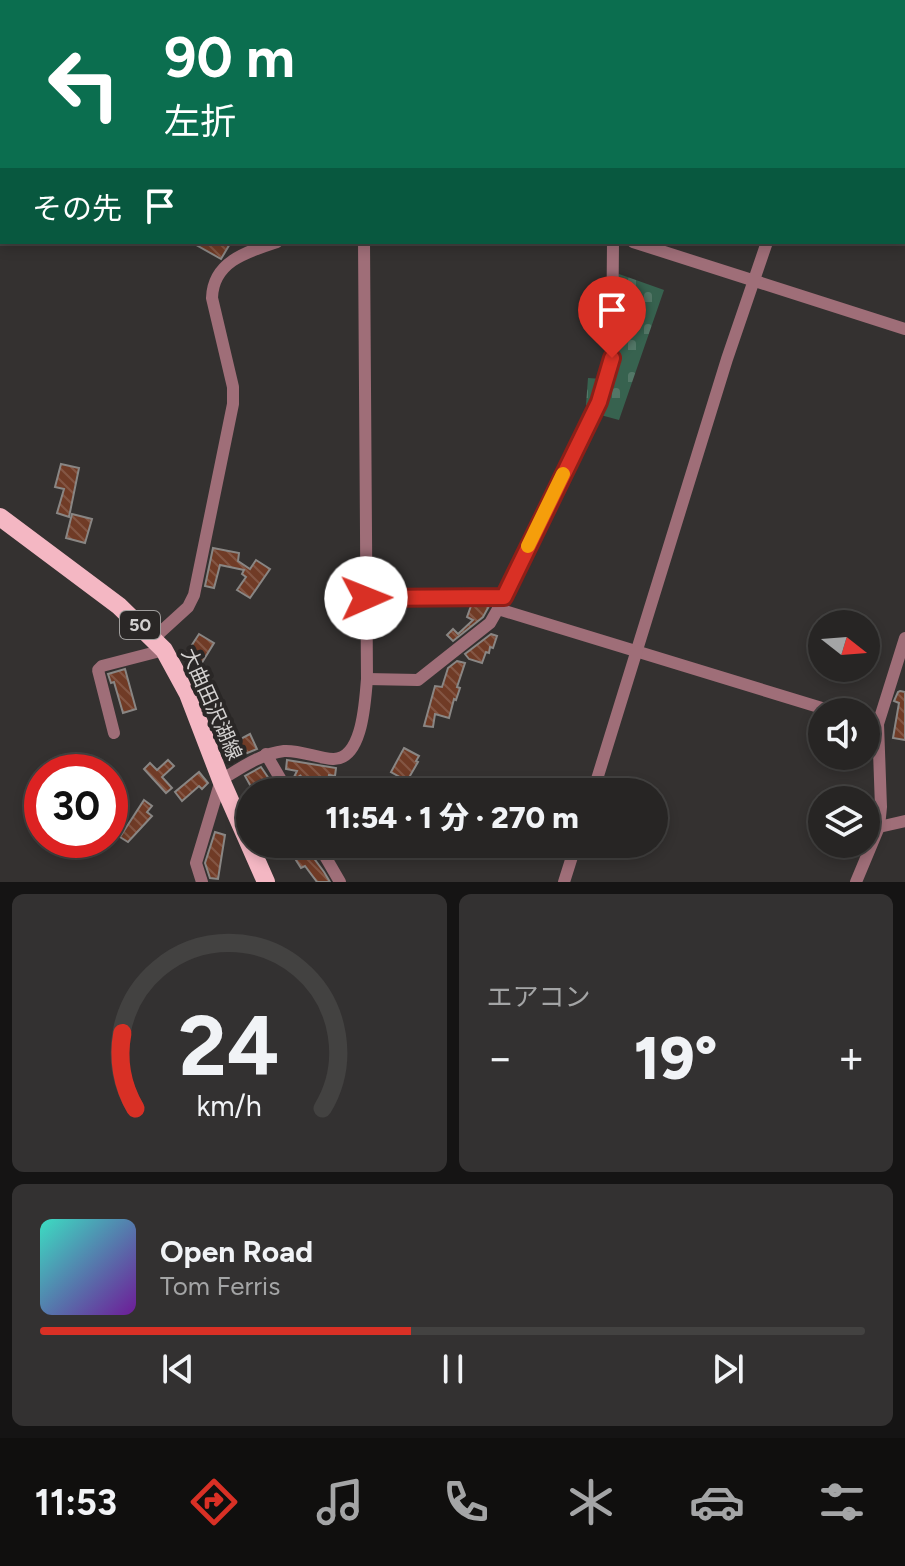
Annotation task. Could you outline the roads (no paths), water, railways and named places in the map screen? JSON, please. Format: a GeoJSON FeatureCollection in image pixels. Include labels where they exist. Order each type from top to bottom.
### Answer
{"type":"FeatureCollection","features":[{"type":"Feature","properties":{"kind":"main road","name":"大曲田沢湖線"},"geometry":{"type":"LineString","coordinates":[[0,517],[119,606],[159,644],[188,694],[221,780],[266,882]]}},
{"type":"Feature","properties":{"kind":"street"},"geometry":{"type":"LineString","coordinates":[[114,733],[98,670],[159,644],[194,595],[233,404],[233,387],[212,298],[212,283],[225,264],[272,244]]}},
{"type":"Feature","properties":{"kind":"street"},"geometry":{"type":"LineString","coordinates":[[202,882],[196,863],[221,780],[266,754],[288,751],[336,759],[346,756],[363,720],[367,679],[364,244]]}},
{"type":"Feature","properties":{"kind":"street"},"geometry":{"type":"LineString","coordinates":[[367,679],[418,680],[490,623],[599,402],[612,358],[613,244]]}},
{"type":"Feature","properties":{"kind":"street"},"geometry":{"type":"LineString","coordinates":[[639,244],[905,329]]}},
{"type":"Feature","properties":{"kind":"street"},"geometry":{"type":"LineString","coordinates":[[598,778],[727,359],[766,244]]}},
{"type":"Feature","properties":{"kind":"street"},"geometry":{"type":"LineString","coordinates":[[366,598],[501,603],[638,653],[808,704]]}},
{"type":"Feature","properties":{"kind":"street"},"geometry":{"type":"LineString","coordinates":[[880,702],[905,638]]}},
{"type":"Feature","properties":{"kind":"street"},"geometry":{"type":"LineString","coordinates":[[266,754],[280,778]]}},
{"type":"Feature","properties":{"kind":"street"},"geometry":{"type":"LineString","coordinates":[[880,827],[905,821]]}},
{"type":"Feature","properties":{"kind":"street"},"geometry":{"type":"LineString","coordinates":[[326,858],[340,882]]}},
{"type":"Feature","properties":{"kind":"street"},"geometry":{"type":"LineString","coordinates":[[564,882],[572,858]]}},
{"type":"Feature","properties":{"kind":"street"},"geometry":{"type":"LineString","coordinates":[[856,882],[866,858]]}}]}
